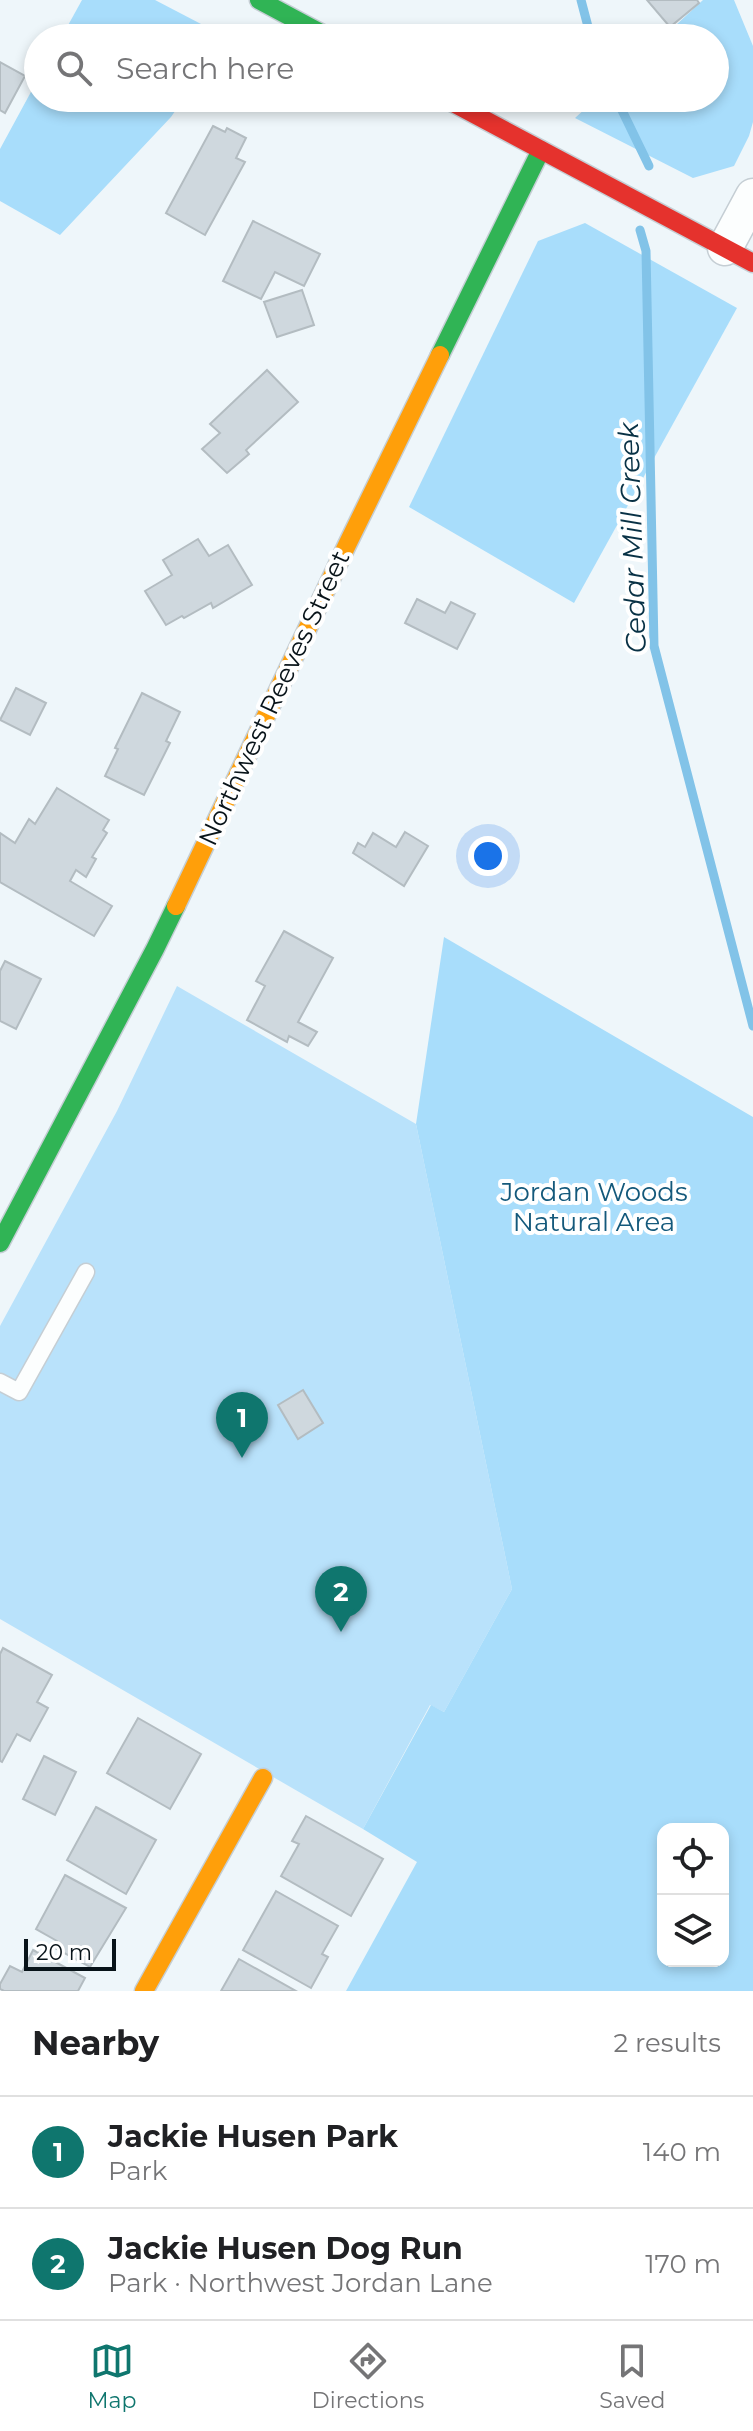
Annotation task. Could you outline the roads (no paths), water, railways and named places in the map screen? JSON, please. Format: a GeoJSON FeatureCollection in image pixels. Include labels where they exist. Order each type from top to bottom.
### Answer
{"type":"FeatureCollection","features":[{"type":"Feature","properties":{"kind":"street"},"geometry":{"type":"LineString","coordinates":[[259,0],[304,24]]}},
{"type":"Feature","properties":{"kind":"street"},"geometry":{"type":"LineString","coordinates":[[470,112],[739,255],[753,196]]}},
{"type":"Feature","properties":{"kind":"street","name":"Northwest Reeves Street"},"geometry":{"type":"LineString","coordinates":[[0,1243],[155,949],[347,545],[541,150]]}},
{"type":"Feature","properties":{"kind":"street"},"geometry":{"type":"LineString","coordinates":[[144,1991],[263,1778]]}},
{"type":"Feature","properties":{"kind":"lane"},"geometry":{"type":"LineString","coordinates":[[0,1382],[19,1392],[86,1272]]}},
{"type":"Feature","properties":{"kind":"waterway","name":"Cedar Mill Creek"},"geometry":{"type":"LineString","coordinates":[[581,0],[587,24]]}},
{"type":"Feature","properties":{"kind":"waterway","name":"Cedar Mill Creek"},"geometry":{"type":"LineString","coordinates":[[623,112],[649,166]]}},
{"type":"Feature","properties":{"kind":"waterway","name":"Cedar Mill Creek"},"geometry":{"type":"LineString","coordinates":[[640,230],[646,251],[654,646],[753,1026]]}},
{"type":"Feature","properties":{"kind":"place","name":"Jackie Husen Park"},"geometry":{"type":"Point","coordinates":[242,1458]}},
{"type":"Feature","properties":{"kind":"place","name":"Jackie Husen Dog Run"},"geometry":{"type":"Point","coordinates":[341,1632]}},
{"type":"Feature","properties":{"kind":"park label","name":"Jordan Woods Natural Area"},"geometry":{"type":"Point","coordinates":[594,1207]}}]}
